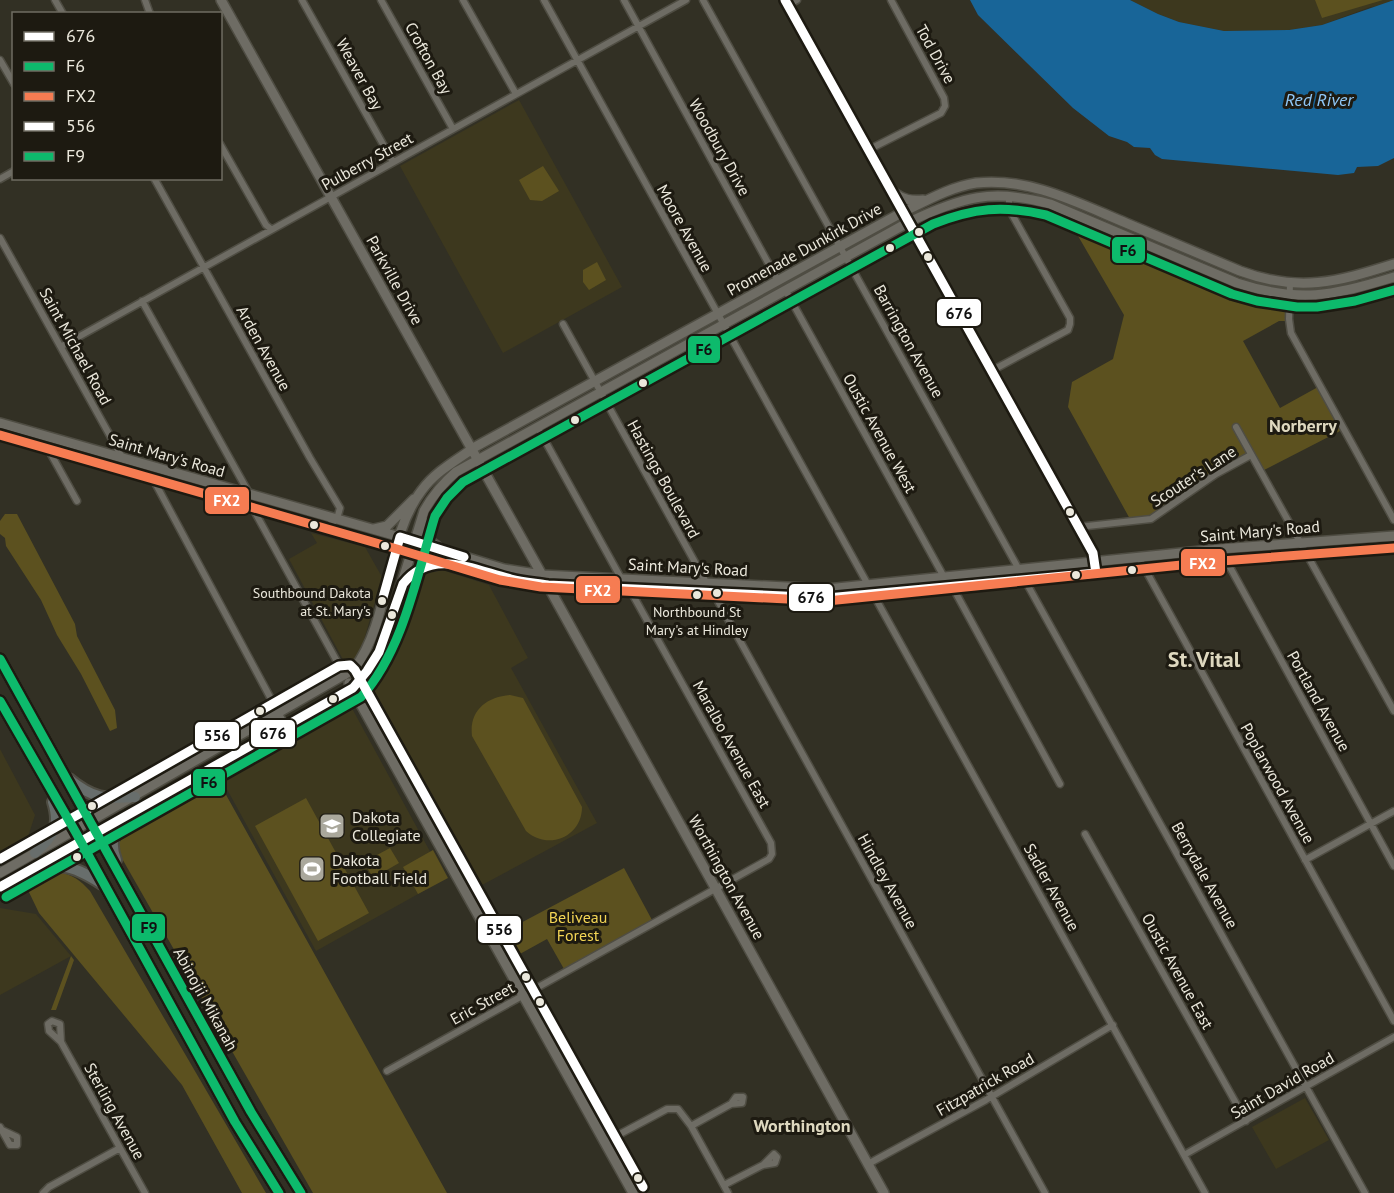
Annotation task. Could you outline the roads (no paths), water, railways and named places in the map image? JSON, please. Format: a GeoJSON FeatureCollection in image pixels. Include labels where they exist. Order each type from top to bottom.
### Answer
{"type":"FeatureCollection","features":[{"type":"Feature","properties":{"kind":"main road","name":"Parkville Drive"},"geometry":{"type":"LineString","coordinates":[[221,0],[542,575]]}},
{"type":"Feature","properties":{"kind":"main road"},"geometry":{"type":"LineString","coordinates":[[790,2],[868,150],[1094,553],[1096,573]]}},
{"type":"Feature","properties":{"kind":"main road","name":"Promenade Dunkirk Drive"},"geometry":{"type":"LineString","coordinates":[[345,676],[354,669],[370,644],[400,537],[418,495],[449,464],[717,314],[941,193],[975,183],[1031,186],[1066,198],[1240,271],[1262,279],[1290,284],[1332,282],[1394,264]]}},
{"type":"Feature","properties":{"kind":"main road"},"geometry":{"type":"LineString","coordinates":[[892,192],[902,199],[915,201],[930,199]]}},
{"type":"Feature","properties":{"kind":"main road","name":"Promenade Dunkirk Drive"},"geometry":{"type":"LineString","coordinates":[[352,688],[363,677],[385,638],[424,511],[444,482],[478,460],[909,222],[944,205],[977,197],[1029,198],[1050,204],[1237,283],[1289,296],[1332,294],[1394,277]]}},
{"type":"Feature","properties":{"kind":"main road","name":"Saint Mary's Road"},"geometry":{"type":"LineString","coordinates":[[0,423],[48,442],[152,472],[400,537],[412,546],[509,579],[548,585],[570,581],[621,579],[706,583],[827,598],[1394,545]]}},
{"type":"Feature","properties":{"kind":"main road","name":"Saint Mary's Road"},"geometry":{"type":"LineString","coordinates":[[0,434],[48,442]]}},
{"type":"Feature","properties":{"kind":"main road"},"geometry":{"type":"LineString","coordinates":[[373,529],[387,526],[418,495]]}},
{"type":"Feature","properties":{"kind":"main road","name":"Saint Mary's Road"},"geometry":{"type":"LineString","coordinates":[[250,499],[327,527],[397,547],[412,546]]}},
{"type":"Feature","properties":{"kind":"main road"},"geometry":{"type":"LineString","coordinates":[[424,511],[422,528],[431,542],[454,559]]}},
{"type":"Feature","properties":{"kind":"main road","name":"Saint Mary's Road"},"geometry":{"type":"LineString","coordinates":[[454,559],[631,590],[714,594],[827,589],[1220,549],[1394,536]]}},
{"type":"Feature","properties":{"kind":"main road"},"geometry":{"type":"LineString","coordinates":[[399,588],[409,575],[420,568],[454,559]]}},
{"type":"Feature","properties":{"kind":"main road","name":"Worthington Avenue"},"geometry":{"type":"LineString","coordinates":[[542,575],[885,1193]]}},
{"type":"Feature","properties":{"kind":"main road","name":"Abinojii Mikanah"},"geometry":{"type":"LineString","coordinates":[[0,659],[251,1112],[301,1193]]}},
{"type":"Feature","properties":{"kind":"main road"},"geometry":{"type":"LineString","coordinates":[[0,887],[80,842],[93,828],[135,797],[345,676],[633,1193]]}},
{"type":"Feature","properties":{"kind":"main road"},"geometry":{"type":"LineString","coordinates":[[0,873],[75,831],[93,828],[126,816],[352,688]]}},
{"type":"Feature","properties":{"kind":"main road","name":"Abinojii Mikanah"},"geometry":{"type":"LineString","coordinates":[[0,701],[75,831],[235,1122],[279,1193]]}},
{"type":"Feature","properties":{"kind":"main road"},"geometry":{"type":"LineString","coordinates":[[194,762],[199,773]]}},
{"type":"Feature","properties":{"kind":"main road"},"geometry":{"type":"LineString","coordinates":[[63,773],[91,795],[109,798],[135,797]]}},
{"type":"Feature","properties":{"kind":"main road"},"geometry":{"type":"LineString","coordinates":[[36,854],[51,837],[57,823],[48,784]]}},
{"type":"Feature","properties":{"kind":"main road"},"geometry":{"type":"LineString","coordinates":[[122,877],[112,851],[112,843],[118,826],[126,816]]}},
{"type":"Feature","properties":{"kind":"main road"},"geometry":{"type":"LineString","coordinates":[[21,875],[62,866],[75,868],[104,885]]}},
{"type":"Feature","properties":{"kind":"street","name":"Weaver Bay"},"geometry":{"type":"LineString","coordinates":[[303,0],[393,162]]}},
{"type":"Feature","properties":{"kind":"street","name":"Crofton Bay"},"geometry":{"type":"LineString","coordinates":[[381,0],[453,129]]}},
{"type":"Feature","properties":{"kind":"street"},"geometry":{"type":"LineString","coordinates":[[463,0],[516,94]]}},
{"type":"Feature","properties":{"kind":"street","name":"Moore Avenue"},"geometry":{"type":"LineString","coordinates":[[544,0],[875,595]]}},
{"type":"Feature","properties":{"kind":"street","name":"Woodbury Drive"},"geometry":{"type":"LineString","coordinates":[[624,0],[778,281]]}},
{"type":"Feature","properties":{"kind":"street","name":"Pulberry Street"},"geometry":{"type":"LineString","coordinates":[[62,346],[686,0]]}},
{"type":"Feature","properties":{"kind":"street","name":"Barrington Avenue"},"geometry":{"type":"LineString","coordinates":[[703,0],[1021,569]]}},
{"type":"Feature","properties":{"kind":"street","name":"Tod Drive"},"geometry":{"type":"LineString","coordinates":[[868,150],[941,113],[945,106],[944,98],[891,0]]}},
{"type":"Feature","properties":{"kind":"street"},"geometry":{"type":"LineString","coordinates":[[0,60],[12,81]]}},
{"type":"Feature","properties":{"kind":"street"},"geometry":{"type":"LineString","coordinates":[[222,148],[266,225],[271,229]]}},
{"type":"Feature","properties":{"kind":"street","name":"Arden Avenue"},"geometry":{"type":"LineString","coordinates":[[155,180],[340,508],[337,519]]}},
{"type":"Feature","properties":{"kind":"street"},"geometry":{"type":"LineString","coordinates":[[991,371],[1068,330],[1070,324],[1070,318],[1009,209],[1009,196]]}},
{"type":"Feature","properties":{"kind":"street","name":"Saint Michael Road"},"geometry":{"type":"LineString","coordinates":[[0,238],[62,346],[123,463]]}},
{"type":"Feature","properties":{"kind":"street"},"geometry":{"type":"LineString","coordinates":[[1290,284],[1291,333],[1394,520]]}},
{"type":"Feature","properties":{"kind":"street","name":"Oustic Avenue West"},"geometry":{"type":"LineString","coordinates":[[786,291],[944,577],[952,586]]}},
{"type":"Feature","properties":{"kind":"street"},"geometry":{"type":"LineString","coordinates":[[142,301],[345,676]]}},
{"type":"Feature","properties":{"kind":"street","name":"Hastings Boulevard"},"geometry":{"type":"LineString","coordinates":[[563,324],[706,583]]}},
{"type":"Feature","properties":{"kind":"street","name":"Maralbo Avenue East"},"geometry":{"type":"LineString","coordinates":[[538,428],[621,579],[631,590],[773,848],[769,859],[716,888]]}},
{"type":"Feature","properties":{"kind":"street"},"geometry":{"type":"LineString","coordinates":[[1236,428],[1394,711]]}},
{"type":"Feature","properties":{"kind":"street"},"geometry":{"type":"LineString","coordinates":[[48,442],[77,501]]}},
{"type":"Feature","properties":{"kind":"street","name":"Scouter's Lane"},"geometry":{"type":"LineString","coordinates":[[1078,527],[1151,519],[1215,474],[1251,455]]}},
{"type":"Feature","properties":{"kind":"street"},"geometry":{"type":"LineString","coordinates":[[152,472],[285,725]]}},
{"type":"Feature","properties":{"kind":"street"},"geometry":{"type":"LineString","coordinates":[[327,527],[337,519]]}},
{"type":"Feature","properties":{"kind":"street","name":"Portland Avenue"},"geometry":{"type":"LineString","coordinates":[[1220,549],[1394,866]]}},
{"type":"Feature","properties":{"kind":"street","name":"Poplarwood Avenue"},"geometry":{"type":"LineString","coordinates":[[1139,558],[1394,1021]]}},
{"type":"Feature","properties":{"kind":"street","name":"Berrydale Avenue"},"geometry":{"type":"LineString","coordinates":[[1021,569],[1365,1193]]}},
{"type":"Feature","properties":{"kind":"street","name":"Hindley Avenue"},"geometry":{"type":"LineString","coordinates":[[706,583],[1045,1193]]}},
{"type":"Feature","properties":{"kind":"street"},"geometry":{"type":"LineString","coordinates":[[952,586],[1060,784]]}},
{"type":"Feature","properties":{"kind":"street","name":"Sadler Avenue"},"geometry":{"type":"LineString","coordinates":[[875,595],[1205,1193]]}},
{"type":"Feature","properties":{"kind":"street"},"geometry":{"type":"LineString","coordinates":[[1305,860],[1394,811]]}},
{"type":"Feature","properties":{"kind":"street","name":"Oustic Avenue East"},"geometry":{"type":"LineString","coordinates":[[1085,834],[1246,1121]]}},
{"type":"Feature","properties":{"kind":"street","name":"Eric Street"},"geometry":{"type":"LineString","coordinates":[[387,1071],[716,888]]}},
{"type":"Feature","properties":{"kind":"street","name":"Fitzpatrick Road"},"geometry":{"type":"LineString","coordinates":[[868,1164],[991,1097],[1113,1025]]}},
{"type":"Feature","properties":{"kind":"street","name":"Saint David Road"},"geometry":{"type":"LineString","coordinates":[[1184,1155],[1394,1037]]}},
{"type":"Feature","properties":{"kind":"street","name":"Sterling Avenue"},"geometry":{"type":"LineString","coordinates":[[61,1042],[145,1193]]}},
{"type":"Feature","properties":{"kind":"street"},"geometry":{"type":"LineString","coordinates":[[691,1126],[731,1104]]}},
{"type":"Feature","properties":{"kind":"street"},"geometry":{"type":"LineString","coordinates":[[605,1142],[672,1108],[678,1108],[691,1126],[728,1193]]}},
{"type":"Feature","properties":{"kind":"street"},"geometry":{"type":"LineString","coordinates":[[43,1193],[49,1187],[120,1148]]}},
{"type":"Feature","properties":{"kind":"street"},"geometry":{"type":"LineString","coordinates":[[724,1185],[763,1164]]}},
{"type":"Feature","properties":{"kind":"water","name":"Red River"},"geometry":{"type":"Polygon","coordinates":[[[970,0],[1130,0],[1179,22],[1224,31],[1289,30],[1322,25],[1394,0],[1394,158],[1378,166],[1357,167],[1354,173],[1338,175],[1162,159],[1150,148],[1134,147],[1109,136],[1073,108],[978,15],[970,0]]]}},
{"type":"Feature","properties":{"kind":"place","name":"Northbound St Mary's at Hindley"},"geometry":{"type":"Point","coordinates":[697,595]}},
{"type":"Feature","properties":{"kind":"place","name":"Southbound Dakota at St. Mary's"},"geometry":{"type":"Point","coordinates":[382,601]}},
{"type":"Feature","properties":{"kind":"place","name":"Dakota Collegiate"},"geometry":{"type":"Point","coordinates":[332,826]}},
{"type":"Feature","properties":{"kind":"place","name":"Dakota Football Field"},"geometry":{"type":"Point","coordinates":[312,869]}},
{"type":"Feature","properties":{"kind":"district","name":"Norberry"},"geometry":{"type":"Point","coordinates":[1303,425]}},
{"type":"Feature","properties":{"kind":"district","name":"St. Vital"},"geometry":{"type":"Point","coordinates":[1204,659]}},
{"type":"Feature","properties":{"kind":"district","name":"Worthington"},"geometry":{"type":"Point","coordinates":[802,1125]}},
{"type":"Feature","properties":{"kind":"park label","name":"Beliveau Forest"},"geometry":{"type":"Point","coordinates":[578,926]}}]}
